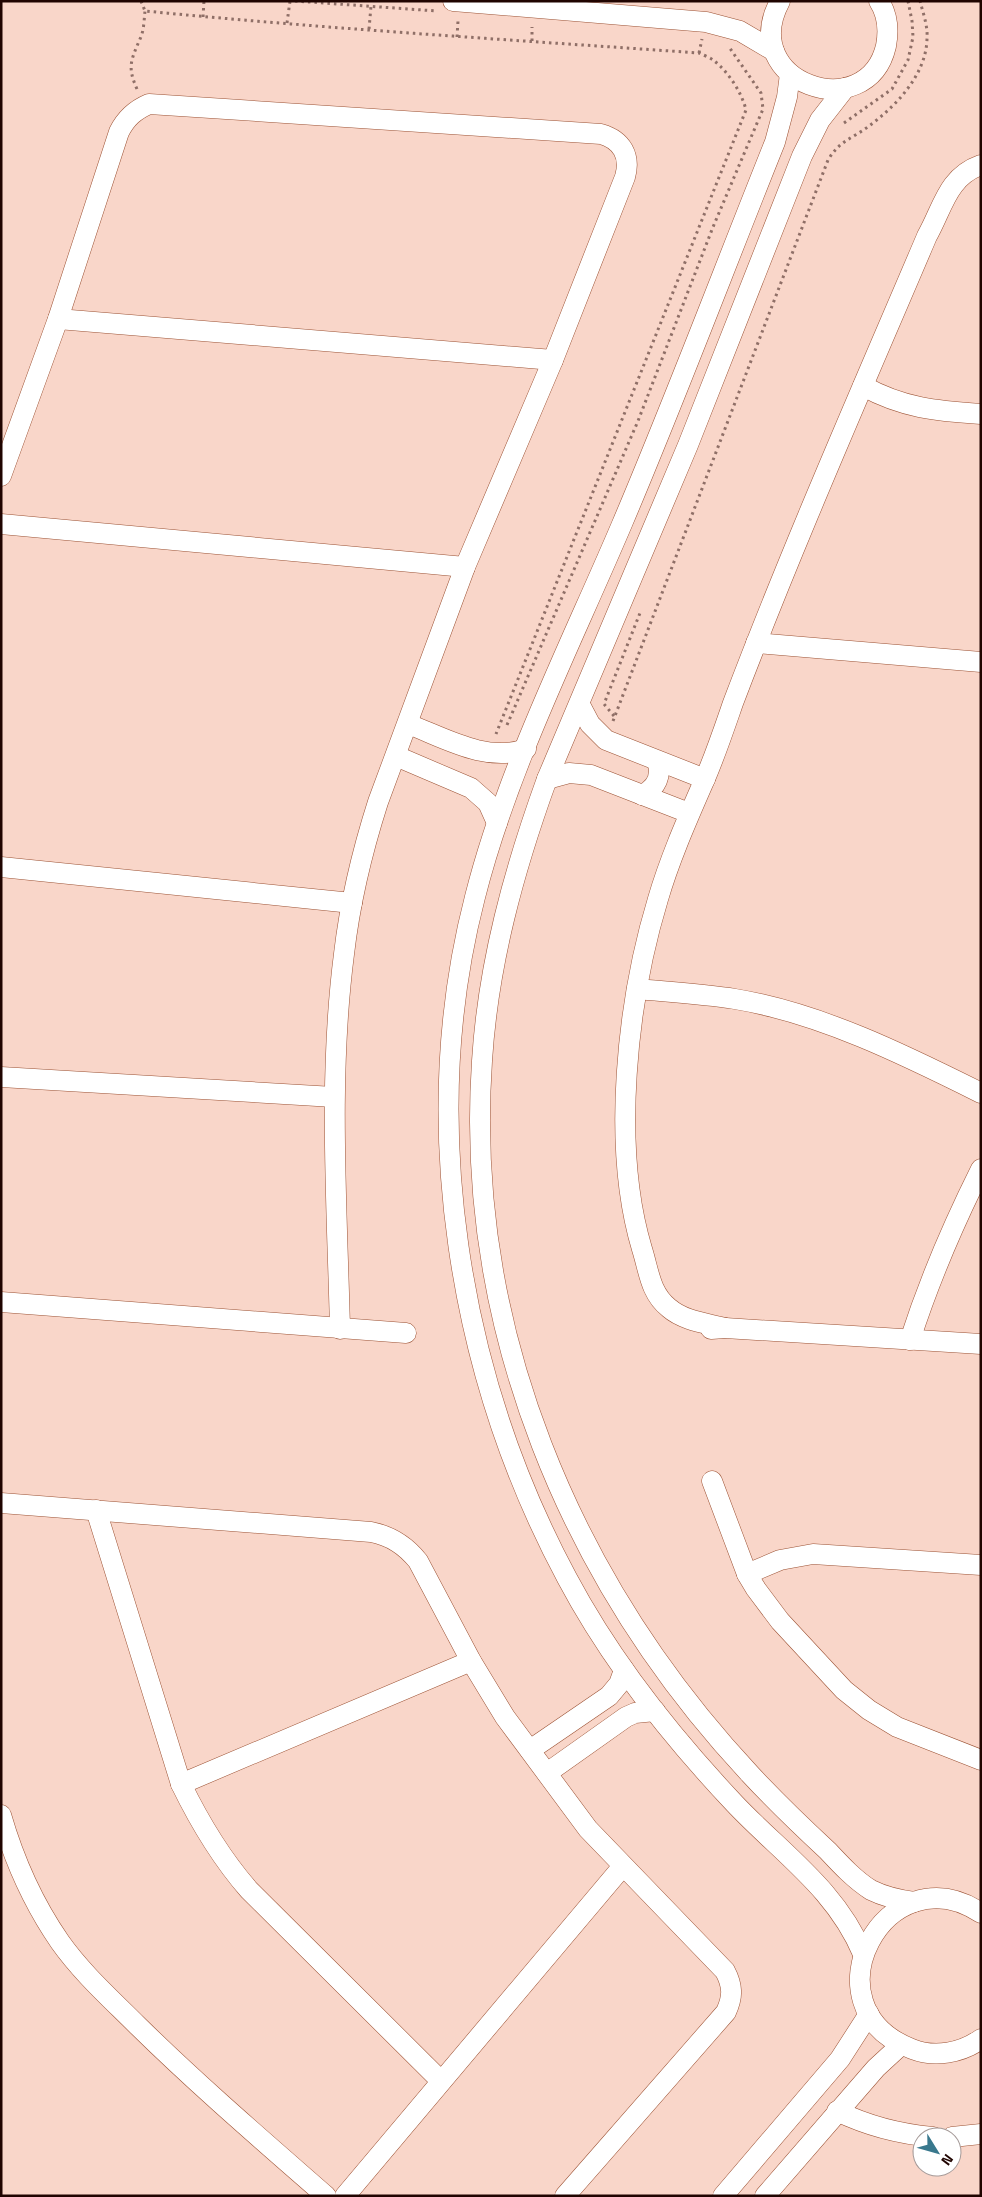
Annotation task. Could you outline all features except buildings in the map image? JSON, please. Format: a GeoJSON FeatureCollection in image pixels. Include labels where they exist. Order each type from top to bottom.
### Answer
{"type":"FeatureCollection","features":[{"type":"Feature","properties":{"kind":"street"},"geometry":{"type":"LineString","coordinates":[[780,1],[771,26],[774,51],[778,60],[790,74],[802,83],[830,90],[845,88],[856,83],[874,69],[885,50],[888,28],[886,16],[879,1]]}},
{"type":"Feature","properties":{"kind":"street"},"geometry":{"type":"LineString","coordinates":[[456,7],[706,22],[740,31],[774,51]]}},
{"type":"Feature","properties":{"kind":"street"},"geometry":{"type":"LineString","coordinates":[[790,74],[787,97],[775,142],[662,429],[526,749],[497,823],[467,928],[452,1020],[448,1088],[449,1146],[461,1260],[470,1308],[486,1371],[505,1438],[523,1487],[568,1581],[624,1670],[654,1710],[730,1798],[830,1896],[849,1924],[863,1954]]}},
{"type":"Feature","properties":{"kind":"street"},"geometry":{"type":"LineString","coordinates":[[845,88],[820,120],[805,150],[688,445],[580,705],[547,778],[515,874],[496,957],[487,1012],[480,1107],[484,1195],[490,1248],[505,1326],[529,1411],[561,1494],[601,1572],[647,1647],[684,1697],[731,1753],[762,1787],[854,1877],[872,1890],[885,1896],[914,1902],[944,1899],[959,1902],[981,1913]]}},
{"type":"Feature","properties":{"kind":"street"},"geometry":{"type":"LineString","coordinates":[[1,476],[58,319],[119,132],[134,112],[149,104],[601,134],[616,140],[625,153],[627,169],[553,360],[465,567],[378,802],[366,842],[352,903],[340,991],[334,1097],[340,1329]]}},
{"type":"Feature","properties":{"kind":"street"},"geometry":{"type":"LineString","coordinates":[[927,236],[930,211],[943,177],[958,161],[981,153]]}},
{"type":"Feature","properties":{"kind":"street"},"geometry":{"type":"LineString","coordinates":[[981,165],[964,173],[951,186],[927,236],[756,643],[689,813],[658,899],[637,989],[629,1054],[626,1120],[628,1163],[637,1234],[653,1288],[659,1299],[678,1315],[725,1328],[981,1344]]}},
{"type":"Feature","properties":{"kind":"street"},"geometry":{"type":"LineString","coordinates":[[58,319],[553,360]]}},
{"type":"Feature","properties":{"kind":"street"},"geometry":{"type":"LineString","coordinates":[[863,386],[895,402],[912,407],[981,414]]}},
{"type":"Feature","properties":{"kind":"street"},"geometry":{"type":"LineString","coordinates":[[1,524],[465,567]]}},
{"type":"Feature","properties":{"kind":"street"},"geometry":{"type":"LineString","coordinates":[[756,643],[981,662]]}},
{"type":"Feature","properties":{"kind":"street"},"geometry":{"type":"LineString","coordinates":[[580,705],[590,724],[606,740],[704,779]]}},
{"type":"Feature","properties":{"kind":"street"},"geometry":{"type":"LineString","coordinates":[[408,724],[487,754],[506,754],[526,749]]}},
{"type":"Feature","properties":{"kind":"street"},"geometry":{"type":"LineString","coordinates":[[396,756],[471,788],[488,803],[497,823]]}},
{"type":"Feature","properties":{"kind":"street"},"geometry":{"type":"LineString","coordinates":[[642,795],[649,792],[658,781],[659,767],[657,761]]}},
{"type":"Feature","properties":{"kind":"street"},"geometry":{"type":"LineString","coordinates":[[547,778],[570,773],[591,775],[689,813]]}},
{"type":"Feature","properties":{"kind":"street"},"geometry":{"type":"LineString","coordinates":[[1,867],[352,903]]}},
{"type":"Feature","properties":{"kind":"street"},"geometry":{"type":"LineString","coordinates":[[637,989],[735,999],[794,1014],[880,1045],[981,1093]]}},
{"type":"Feature","properties":{"kind":"street"},"geometry":{"type":"LineString","coordinates":[[1,1077],[334,1097]]}},
{"type":"Feature","properties":{"kind":"street"},"geometry":{"type":"LineString","coordinates":[[910,1340],[929,1283],[948,1236],[981,1169]]}},
{"type":"Feature","properties":{"kind":"street"},"geometry":{"type":"LineString","coordinates":[[1,1302],[406,1333]]}},
{"type":"Feature","properties":{"kind":"street"},"geometry":{"type":"LineString","coordinates":[[712,1481],[747,1574],[780,1621],[856,1701],[897,1726],[981,1760]]}},
{"type":"Feature","properties":{"kind":"street"},"geometry":{"type":"LineString","coordinates":[[1,1503],[371,1532],[391,1538],[410,1551],[418,1561],[471,1661],[505,1717],[588,1829],[725,1971],[732,1987],[732,1996],[726,2012],[565,2196]]}},
{"type":"Feature","properties":{"kind":"street"},"geometry":{"type":"LineString","coordinates":[[96,1510],[181,1784],[216,1847],[249,1890],[441,2081]]}},
{"type":"Feature","properties":{"kind":"street"},"geometry":{"type":"LineString","coordinates":[[747,1574],[780,1560],[814,1554],[981,1565]]}},
{"type":"Feature","properties":{"kind":"street"},"geometry":{"type":"LineString","coordinates":[[181,1784],[471,1661]]}},
{"type":"Feature","properties":{"kind":"street"},"geometry":{"type":"LineString","coordinates":[[530,1750],[609,1696],[619,1684],[624,1670]]}},
{"type":"Feature","properties":{"kind":"street"},"geometry":{"type":"LineString","coordinates":[[547,1773],[626,1716],[635,1712],[654,1710]]}},
{"type":"Feature","properties":{"kind":"street"},"geometry":{"type":"LineString","coordinates":[[1,1815],[8,1840],[30,1893],[55,1934],[77,1964],[96,1986],[203,2087],[326,2196]]}},
{"type":"Feature","properties":{"kind":"street"},"geometry":{"type":"LineString","coordinates":[[344,2196],[623,1866]]}},
{"type":"Feature","properties":{"kind":"street"},"geometry":{"type":"LineString","coordinates":[[914,1902],[900,1908],[877,1928],[863,1954],[860,1985],[869,2014],[888,2036],[901,2045],[929,2053],[944,2053],[978,2043]]}},
{"type":"Feature","properties":{"kind":"street"},"geometry":{"type":"LineString","coordinates":[[723,2196],[840,2059],[869,2014]]}},
{"type":"Feature","properties":{"kind":"street"},"geometry":{"type":"LineString","coordinates":[[765,2196],[837,2111],[876,2068],[901,2045]]}},
{"type":"Feature","properties":{"kind":"street"},"geometry":{"type":"LineString","coordinates":[[837,2111],[891,2132],[912,2134]]}},
{"type":"Feature","properties":{"kind":"street"},"geometry":{"type":"LineString","coordinates":[[962,2136],[981,2134]]}},
{"type":"Feature","properties":{"kind":"path"},"geometry":{"type":"LineString","coordinates":[[138,91],[130,75],[131,60],[141,38],[146,11],[141,1]]}},
{"type":"Feature","properties":{"kind":"path"},"geometry":{"type":"LineString","coordinates":[[203,17],[204,1]]}},
{"type":"Feature","properties":{"kind":"path"},"geometry":{"type":"LineString","coordinates":[[287,23],[290,1]]}},
{"type":"Feature","properties":{"kind":"path"},"geometry":{"type":"LineString","coordinates":[[838,128],[892,89],[908,60],[913,37],[908,1]]}},
{"type":"Feature","properties":{"kind":"path"},"geometry":{"type":"LineString","coordinates":[[606,740],[828,160],[842,142],[867,128],[884,115],[902,96],[920,69],[927,40],[926,21],[920,1]]}},
{"type":"Feature","properties":{"kind":"path"},"geometry":{"type":"LineString","coordinates":[[369,30],[371,6]]}},
{"type":"Feature","properties":{"kind":"path"},"geometry":{"type":"LineString","coordinates":[[456,7],[457,37]]}},
{"type":"Feature","properties":{"kind":"path"},"geometry":{"type":"LineString","coordinates":[[146,11],[457,37],[699,53],[713,59],[744,100],[746,110],[618,433],[487,754]]}},
{"type":"Feature","properties":{"kind":"path"},"geometry":{"type":"LineString","coordinates":[[532,41],[533,20]]}},
{"type":"Feature","properties":{"kind":"path"},"geometry":{"type":"LineString","coordinates":[[615,716],[604,704],[644,604]]}}]}
